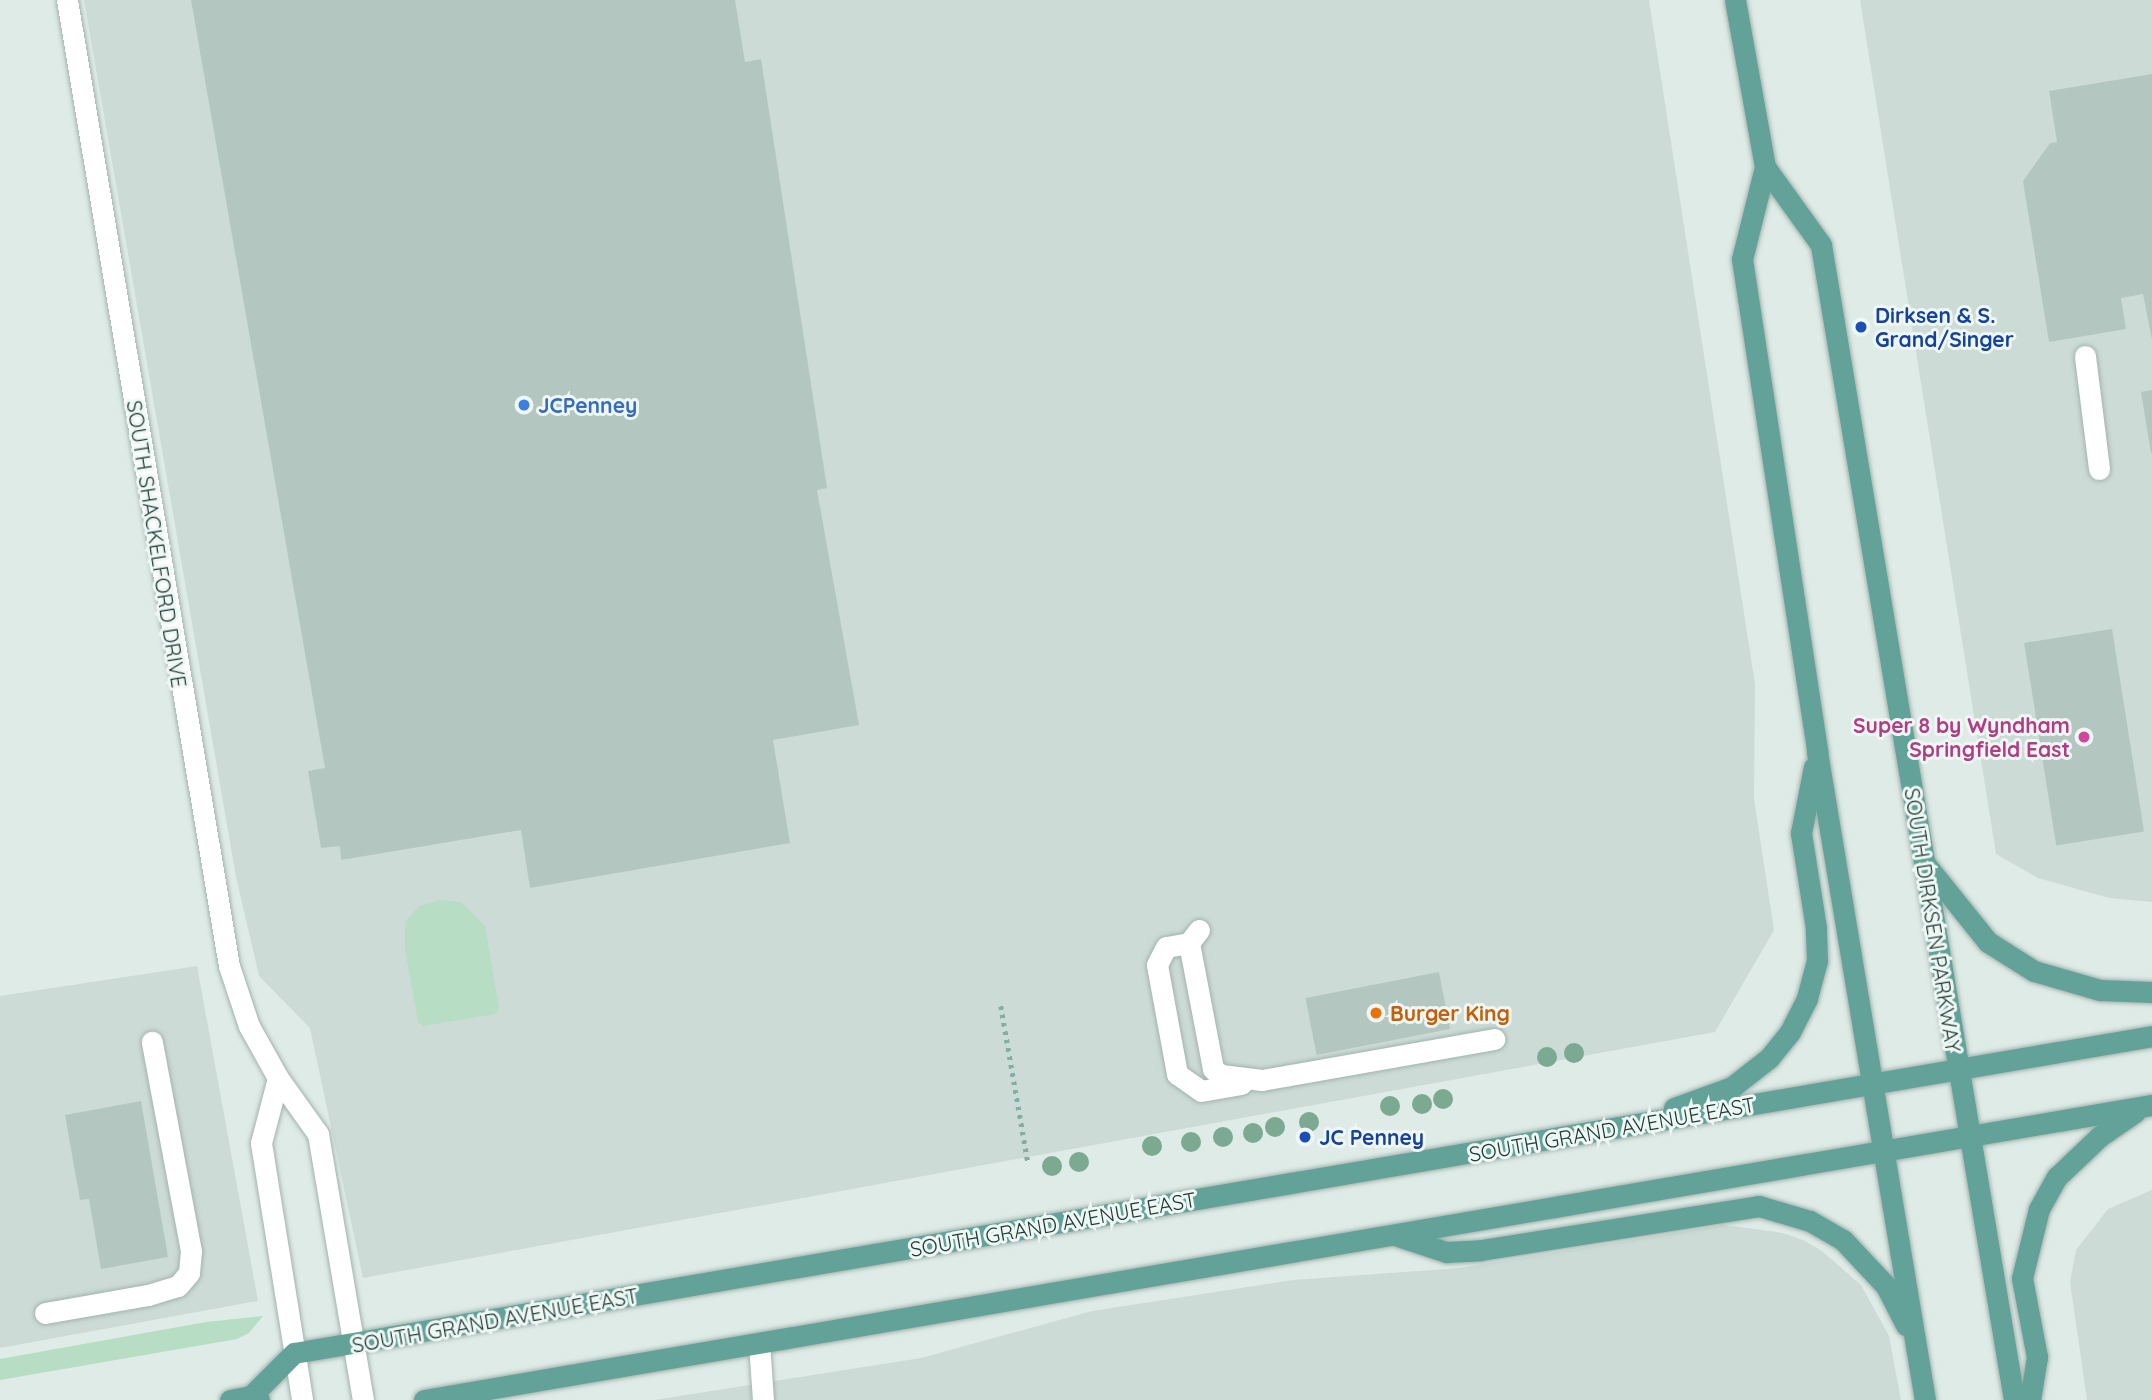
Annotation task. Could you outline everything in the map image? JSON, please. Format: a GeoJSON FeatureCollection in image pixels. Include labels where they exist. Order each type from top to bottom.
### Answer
{"type":"FeatureCollection","features":[{"type":"Feature","properties":{"kind":"main road","name":"SOUTH DIRKSEN PARKWAY"},"geometry":{"type":"LineString","coordinates":[[1735,0],[1765,167],[1741,259],[1817,752],[1925,1400]]}},
{"type":"Feature","properties":{"kind":"main road","name":"SOUTH DIRKSEN PARKWAY"},"geometry":{"type":"LineString","coordinates":[[1765,167],[1821,245],[1967,1139],[2014,1400]]}},
{"type":"Feature","properties":{"kind":"main road"},"geometry":{"type":"LineString","coordinates":[[1626,1125],[1732,1087],[1769,1058],[1790,1032],[1807,998],[1817,961],[1801,832],[1817,752]]}},
{"type":"Feature","properties":{"kind":"main road"},"geometry":{"type":"LineString","coordinates":[[1923,862],[1988,942],[2008,957],[2034,971],[2100,990],[2152,992]]}},
{"type":"Feature","properties":{"kind":"main road","name":"SOUTH GRAND AVENUE EAST"},"geometry":{"type":"LineString","coordinates":[[294,1353],[2152,1036]]}},
{"type":"Feature","properties":{"kind":"main road"},"geometry":{"type":"LineString","coordinates":[[424,1400],[1392,1234],[1967,1139],[2148,1106]]}},
{"type":"Feature","properties":{"kind":"main road"},"geometry":{"type":"LineString","coordinates":[[2029,1400],[2037,1357],[2022,1278],[2039,1209],[2057,1177],[2099,1136],[2148,1106]]}},
{"type":"Feature","properties":{"kind":"main road"},"geometry":{"type":"LineString","coordinates":[[1392,1234],[1446,1252],[1481,1250],[1759,1206],[1810,1221],[1843,1240],[1886,1286],[1915,1342]]}},
{"type":"Feature","properties":{"kind":"main road"},"geometry":{"type":"LineString","coordinates":[[247,1399],[294,1353]]}},
{"type":"Feature","properties":{"kind":"street","name":"SOUTH SHACKELFORD DRIVE"},"geometry":{"type":"LineString","coordinates":[[67,0],[229,966],[249,1026],[278,1078],[318,1134],[363,1400]]}},
{"type":"Feature","properties":{"kind":"street"},"geometry":{"type":"LineString","coordinates":[[2085,356],[2099,468]]}},
{"type":"Feature","properties":{"kind":"street"},"geometry":{"type":"LineString","coordinates":[[1262,1080],[1241,1080],[1213,1069],[1194,936],[1166,947],[1159,955],[1158,971],[1177,1074],[1184,1082],[1201,1091],[1494,1040]]}},
{"type":"Feature","properties":{"kind":"street"},"geometry":{"type":"LineString","coordinates":[[1136,968],[1158,971]]}},
{"type":"Feature","properties":{"kind":"street"},"geometry":{"type":"LineString","coordinates":[[45,1313],[148,1295],[178,1286],[188,1273],[191,1251],[152,1042]]}},
{"type":"Feature","properties":{"kind":"street"},"geometry":{"type":"LineString","coordinates":[[278,1078],[261,1143],[302,1400]]}},
{"type":"Feature","properties":{"kind":"street"},"geometry":{"type":"LineString","coordinates":[[759,1343],[763,1400]]}},
{"type":"Feature","properties":{"kind":"path"},"geometry":{"type":"LineString","coordinates":[[1001,1006],[1028,1162]]}},
{"type":"Feature","properties":{"kind":"shaded area"},"geometry":{"type":"Polygon","coordinates":[[[84,0],[1649,0],[1755,684],[1754,799],[1774,930],[1715,1032],[363,1278],[310,1028],[259,976],[236,877],[84,0]]]}},
{"type":"Feature","properties":{"kind":"shaded area"},"geometry":{"type":"Polygon","coordinates":[[[1860,0],[2152,0],[2152,902],[2109,898],[2038,878],[1996,854],[1860,0]]]}},
{"type":"Feature","properties":{"kind":"shaded area"},"geometry":{"type":"Polygon","coordinates":[[[197,966],[258,1301],[0,1348],[0,996],[197,966]]]}},
{"type":"Feature","properties":{"kind":"shaded area"},"geometry":{"type":"Polygon","coordinates":[[[2152,1190],[2152,1400],[2087,1400],[2070,1282],[2076,1250],[2108,1209],[2152,1190]]]}},
{"type":"Feature","properties":{"kind":"shaded area"},"geometry":{"type":"Polygon","coordinates":[[[1725,1225],[1783,1233],[1803,1240],[1822,1251],[1861,1285],[1889,1336],[1901,1400],[654,1400],[921,1358],[1092,1311],[1293,1280],[1459,1268],[1725,1225]]]}},
{"type":"Feature","properties":{"kind":"green space"},"geometry":{"type":"Polygon","coordinates":[[[440,900],[461,902],[485,926],[499,1008],[496,1014],[423,1026],[418,1022],[405,949],[405,922],[419,906],[440,900]]]}},
{"type":"Feature","properties":{"kind":"green space"},"geometry":{"type":"Polygon","coordinates":[[[263,1316],[249,1333],[237,1339],[0,1380],[0,1359],[206,1322],[263,1316]]]}},
{"type":"Feature","properties":{"kind":"building"},"geometry":{"type":"Polygon","coordinates":[[[191,0],[735,0],[745,62],[761,59],[827,488],[817,490],[859,725],[773,740],[790,843],[530,888],[521,830],[341,860],[340,846],[321,848],[308,771],[325,768],[191,0]]]}},
{"type":"Feature","properties":{"kind":"building"},"geometry":{"type":"Polygon","coordinates":[[[2152,74],[2152,340],[2143,294],[2121,298],[2126,329],[2049,342],[2023,181],[2050,143],[2057,142],[2049,91],[2152,74]]]}},
{"type":"Feature","properties":{"kind":"building"},"geometry":{"type":"Polygon","coordinates":[[[2152,390],[2152,453],[2151,453],[2141,392],[2152,390]]]}},
{"type":"Feature","properties":{"kind":"building"},"geometry":{"type":"Polygon","coordinates":[[[2112,629],[2144,831],[2056,845],[2024,643],[2112,629]]]}},
{"type":"Feature","properties":{"kind":"building"},"geometry":{"type":"Polygon","coordinates":[[[1439,972],[1450,1029],[1317,1055],[1305,998],[1439,972]]]}},
{"type":"Feature","properties":{"kind":"building"},"geometry":{"type":"Polygon","coordinates":[[[141,1101],[168,1257],[101,1269],[89,1199],[80,1200],[65,1115],[141,1101]]]}},
{"type":"Feature","properties":{"kind":"place","name":"Dirksen & S. Grand/Singer"},"geometry":{"type":"Point","coordinates":[1861,327]}},
{"type":"Feature","properties":{"kind":"place","name":"JCPenney"},"geometry":{"type":"Point","coordinates":[524,405]}},
{"type":"Feature","properties":{"kind":"place","name":"Super 8 by Wyndham Springfield East"},"geometry":{"type":"Point","coordinates":[2084,737]}},
{"type":"Feature","properties":{"kind":"place","name":"Burger King"},"geometry":{"type":"Point","coordinates":[1376,1013]}},
{"type":"Feature","properties":{"kind":"place","name":"JC Penney"},"geometry":{"type":"Point","coordinates":[1305,1137]}}]}
